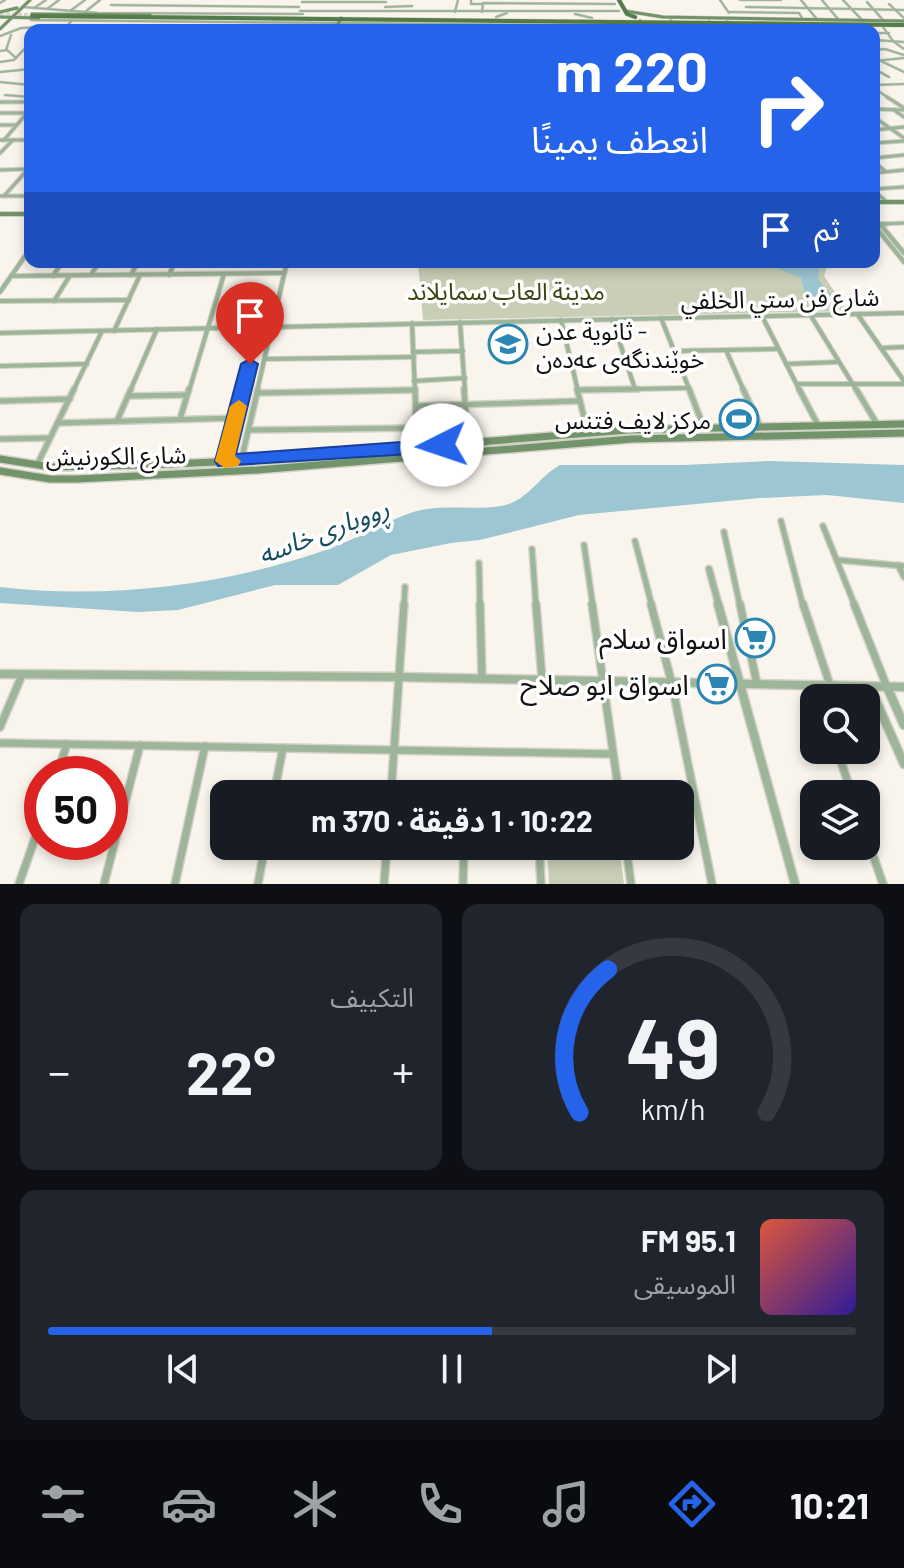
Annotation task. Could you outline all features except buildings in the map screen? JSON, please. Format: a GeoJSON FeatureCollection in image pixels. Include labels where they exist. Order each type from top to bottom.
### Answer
{"type":"FeatureCollection","features":[{"type":"Feature","properties":{"kind":"main road"},"geometry":{"type":"LineString","coordinates":[[8,16],[28,0]]}},
{"type":"Feature","properties":{"kind":"main road"},"geometry":{"type":"LineString","coordinates":[[616,1],[622,11],[648,18]]}},
{"type":"Feature","properties":{"kind":"main road"},"geometry":{"type":"LineString","coordinates":[[386,5],[410,14]]}},
{"type":"Feature","properties":{"kind":"main road"},"geometry":{"type":"LineString","coordinates":[[622,11],[655,16],[743,18]]}},
{"type":"Feature","properties":{"kind":"main road"},"geometry":{"type":"LineString","coordinates":[[606,18],[620,15],[622,11]]}},
{"type":"Feature","properties":{"kind":"main road"},"geometry":{"type":"LineString","coordinates":[[8,16],[45,12],[338,20],[496,17],[882,22]]}},
{"type":"Feature","properties":{"kind":"main road"},"geometry":{"type":"LineString","coordinates":[[8,16],[45,12]]}},
{"type":"Feature","properties":{"kind":"main road"},"geometry":{"type":"LineString","coordinates":[[8,16],[410,14],[443,18],[537,19],[553,24],[709,21],[730,17],[756,21],[904,22]]}},
{"type":"Feature","properties":{"kind":"main road"},"geometry":{"type":"LineString","coordinates":[[137,21],[165,17]]}},
{"type":"Feature","properties":{"kind":"main road"},"geometry":{"type":"LineString","coordinates":[[794,19],[904,22]]}},
{"type":"Feature","properties":{"kind":"main road"},"geometry":{"type":"LineString","coordinates":[[336,24],[338,20]]}},
{"type":"Feature","properties":{"kind":"main road"},"geometry":{"type":"LineString","coordinates":[[880,203],[904,204]]}},
{"type":"Feature","properties":{"kind":"main road"},"geometry":{"type":"LineString","coordinates":[[880,204],[904,204]]}},
{"type":"Feature","properties":{"kind":"main road"},"geometry":{"type":"LineString","coordinates":[[0,216],[24,216]]}},
{"type":"Feature","properties":{"kind":"main road","name":"شارع الكورنيش"},"geometry":{"type":"LineString","coordinates":[[0,459],[37,465],[102,466],[241,461],[588,433],[904,424]]}},
{"type":"Feature","properties":{"kind":"main road","name":"شارع الكورنيش"},"geometry":{"type":"LineString","coordinates":[[0,471],[50,479],[98,477],[346,463],[632,439],[904,433]]}},
{"type":"Feature","properties":{"kind":"main road"},"geometry":{"type":"LineString","coordinates":[[345,452],[346,463]]}},
{"type":"Feature","properties":{"kind":"main road"},"geometry":{"type":"LineString","coordinates":[[98,477],[102,466]]}},
{"type":"Feature","properties":{"kind":"street"},"geometry":{"type":"LineString","coordinates":[[0,3],[5,0]]}},
{"type":"Feature","properties":{"kind":"street"},"geometry":{"type":"LineString","coordinates":[[46,0],[31,20],[553,24]]}},
{"type":"Feature","properties":{"kind":"street"},"geometry":{"type":"LineString","coordinates":[[45,12],[59,0]]}},
{"type":"Feature","properties":{"kind":"street"},"geometry":{"type":"LineString","coordinates":[[77,0],[85,0]]}},
{"type":"Feature","properties":{"kind":"street"},"geometry":{"type":"LineString","coordinates":[[70,11],[85,0]]}},
{"type":"Feature","properties":{"kind":"street"},"geometry":{"type":"LineString","coordinates":[[84,12],[100,0]]}},
{"type":"Feature","properties":{"kind":"street"},"geometry":{"type":"LineString","coordinates":[[150,15],[165,0]]}},
{"type":"Feature","properties":{"kind":"street"},"geometry":{"type":"LineString","coordinates":[[200,15],[213,0]]}},
{"type":"Feature","properties":{"kind":"street"},"geometry":{"type":"LineString","coordinates":[[248,14],[259,0]]}},
{"type":"Feature","properties":{"kind":"street"},"geometry":{"type":"LineString","coordinates":[[414,0],[410,14],[622,11]]}},
{"type":"Feature","properties":{"kind":"street"},"geometry":{"type":"LineString","coordinates":[[455,12],[458,0]]}},
{"type":"Feature","properties":{"kind":"street"},"geometry":{"type":"LineString","coordinates":[[471,0],[471,4],[616,1]]}},
{"type":"Feature","properties":{"kind":"street"},"geometry":{"type":"LineString","coordinates":[[720,0],[734,24]]}},
{"type":"Feature","properties":{"kind":"street"},"geometry":{"type":"LineString","coordinates":[[740,0],[750,13]]}},
{"type":"Feature","properties":{"kind":"street"},"geometry":{"type":"LineString","coordinates":[[740,0],[781,1]]}},
{"type":"Feature","properties":{"kind":"street"},"geometry":{"type":"LineString","coordinates":[[801,0],[818,24]]}},
{"type":"Feature","properties":{"kind":"street"},"geometry":{"type":"LineString","coordinates":[[822,0],[838,19]]}},
{"type":"Feature","properties":{"kind":"street"},"geometry":{"type":"LineString","coordinates":[[843,0],[862,20]]}},
{"type":"Feature","properties":{"kind":"street"},"geometry":{"type":"LineString","coordinates":[[299,11],[303,1],[375,1],[386,5]]}},
{"type":"Feature","properties":{"kind":"street"},"geometry":{"type":"LineString","coordinates":[[344,11],[349,1]]}},
{"type":"Feature","properties":{"kind":"street"},"geometry":{"type":"LineString","coordinates":[[531,2],[532,12]]}},
{"type":"Feature","properties":{"kind":"street"},"geometry":{"type":"LineString","coordinates":[[867,2],[893,41],[904,49]]}},
{"type":"Feature","properties":{"kind":"street"},"geometry":{"type":"LineString","coordinates":[[482,12],[483,4]]}},
{"type":"Feature","properties":{"kind":"street"},"geometry":{"type":"LineString","coordinates":[[889,4],[904,22]]}},
{"type":"Feature","properties":{"kind":"street"},"geometry":{"type":"LineString","coordinates":[[111,5],[253,6],[299,11]]}},
{"type":"Feature","properties":{"kind":"street"},"geometry":{"type":"LineString","coordinates":[[200,15],[412,6]]}},
{"type":"Feature","properties":{"kind":"street"},"geometry":{"type":"LineString","coordinates":[[746,7],[904,10]]}},
{"type":"Feature","properties":{"kind":"street"},"geometry":{"type":"LineString","coordinates":[[305,16],[328,11]]}},
{"type":"Feature","properties":{"kind":"street"},"geometry":{"type":"LineString","coordinates":[[45,12],[100,13]]}},
{"type":"Feature","properties":{"kind":"street"},"geometry":{"type":"LineString","coordinates":[[496,17],[511,12]]}},
{"type":"Feature","properties":{"kind":"street"},"geometry":{"type":"LineString","coordinates":[[566,12],[592,18]]}},
{"type":"Feature","properties":{"kind":"street"},"geometry":{"type":"LineString","coordinates":[[730,17],[750,13],[799,13],[802,18]]}},
{"type":"Feature","properties":{"kind":"street"},"geometry":{"type":"LineString","coordinates":[[8,16],[33,15]]}},
{"type":"Feature","properties":{"kind":"street"},"geometry":{"type":"LineString","coordinates":[[537,19],[544,23]]}},
{"type":"Feature","properties":{"kind":"street"},"geometry":{"type":"LineString","coordinates":[[48,24],[52,20]]}},
{"type":"Feature","properties":{"kind":"street"},"geometry":{"type":"LineString","coordinates":[[69,24],[72,20]]}},
{"type":"Feature","properties":{"kind":"street"},"geometry":{"type":"LineString","coordinates":[[92,24],[95,20]]}},
{"type":"Feature","properties":{"kind":"street"},"geometry":{"type":"LineString","coordinates":[[709,21],[712,24]]}},
{"type":"Feature","properties":{"kind":"street"},"geometry":{"type":"LineString","coordinates":[[756,21],[762,24]]}},
{"type":"Feature","properties":{"kind":"street"},"geometry":{"type":"LineString","coordinates":[[0,36],[24,28]]}},
{"type":"Feature","properties":{"kind":"street"},"geometry":{"type":"LineString","coordinates":[[880,33],[889,33]]}},
{"type":"Feature","properties":{"kind":"street"},"geometry":{"type":"LineString","coordinates":[[11,35],[5,46],[16,58]]}},
{"type":"Feature","properties":{"kind":"street"},"geometry":{"type":"LineString","coordinates":[[880,40],[904,42]]}},
{"type":"Feature","properties":{"kind":"street"},"geometry":{"type":"LineString","coordinates":[[0,62],[16,58],[24,49]]}},
{"type":"Feature","properties":{"kind":"street"},"geometry":{"type":"LineString","coordinates":[[880,49],[904,58]]}},
{"type":"Feature","properties":{"kind":"street"},"geometry":{"type":"LineString","coordinates":[[0,51],[7,50]]}},
{"type":"Feature","properties":{"kind":"street"},"geometry":{"type":"LineString","coordinates":[[880,61],[904,58]]}},
{"type":"Feature","properties":{"kind":"street"},"geometry":{"type":"LineString","coordinates":[[880,61],[904,72]]}},
{"type":"Feature","properties":{"kind":"street"},"geometry":{"type":"LineString","coordinates":[[0,72],[24,70]]}},
{"type":"Feature","properties":{"kind":"street"},"geometry":{"type":"LineString","coordinates":[[880,72],[889,77]]}},
{"type":"Feature","properties":{"kind":"street"},"geometry":{"type":"LineString","coordinates":[[0,81],[10,73]]}},
{"type":"Feature","properties":{"kind":"street"},"geometry":{"type":"LineString","coordinates":[[0,81],[24,84]]}},
{"type":"Feature","properties":{"kind":"street"},"geometry":{"type":"LineString","coordinates":[[880,85],[904,84]]}},
{"type":"Feature","properties":{"kind":"street"},"geometry":{"type":"LineString","coordinates":[[880,90],[904,109]]}},
{"type":"Feature","properties":{"kind":"street"},"geometry":{"type":"LineString","coordinates":[[5,95],[24,98]]}},
{"type":"Feature","properties":{"kind":"street"},"geometry":{"type":"LineString","coordinates":[[0,102],[24,100]]}},
{"type":"Feature","properties":{"kind":"street"},"geometry":{"type":"LineString","coordinates":[[880,109],[904,109]]}},
{"type":"Feature","properties":{"kind":"street"},"geometry":{"type":"LineString","coordinates":[[893,110],[904,117]]}},
{"type":"Feature","properties":{"kind":"street"},"geometry":{"type":"LineString","coordinates":[[0,113],[24,113]]}},
{"type":"Feature","properties":{"kind":"street"},"geometry":{"type":"LineString","coordinates":[[2,140],[24,118]]}},
{"type":"Feature","properties":{"kind":"street"},"geometry":{"type":"LineString","coordinates":[[880,121],[904,140]]}},
{"type":"Feature","properties":{"kind":"street"},"geometry":{"type":"LineString","coordinates":[[0,125],[16,125]]}},
{"type":"Feature","properties":{"kind":"street"},"geometry":{"type":"LineString","coordinates":[[880,129],[904,127]]}},
{"type":"Feature","properties":{"kind":"street"},"geometry":{"type":"LineString","coordinates":[[2,140],[24,140]]}},
{"type":"Feature","properties":{"kind":"street"},"geometry":{"type":"LineString","coordinates":[[0,152],[12,140]]}},
{"type":"Feature","properties":{"kind":"street"},"geometry":{"type":"LineString","coordinates":[[880,142],[904,140]]}},
{"type":"Feature","properties":{"kind":"street"},"geometry":{"type":"LineString","coordinates":[[880,159],[904,155]]}},
{"type":"Feature","properties":{"kind":"street"},"geometry":{"type":"LineString","coordinates":[[880,166],[886,172]]}},
{"type":"Feature","properties":{"kind":"street"},"geometry":{"type":"LineString","coordinates":[[0,170],[24,168]]}},
{"type":"Feature","properties":{"kind":"street"},"geometry":{"type":"LineString","coordinates":[[880,172],[904,170]]}},
{"type":"Feature","properties":{"kind":"street"},"geometry":{"type":"LineString","coordinates":[[2,196],[24,174]]}},
{"type":"Feature","properties":{"kind":"street"},"geometry":{"type":"LineString","coordinates":[[18,181],[24,181]]}},
{"type":"Feature","properties":{"kind":"street"},"geometry":{"type":"LineString","coordinates":[[880,189],[904,187]]}},
{"type":"Feature","properties":{"kind":"street"},"geometry":{"type":"LineString","coordinates":[[2,196],[24,196]]}},
{"type":"Feature","properties":{"kind":"street"},"geometry":{"type":"LineString","coordinates":[[880,196],[887,202]]}},
{"type":"Feature","properties":{"kind":"street"},"geometry":{"type":"LineString","coordinates":[[880,224],[904,223]]}},
{"type":"Feature","properties":{"kind":"street"},"geometry":{"type":"LineString","coordinates":[[880,227],[904,253]]}},
{"type":"Feature","properties":{"kind":"street"},"geometry":{"type":"LineString","coordinates":[[880,228],[904,262]]}},
{"type":"Feature","properties":{"kind":"street"},"geometry":{"type":"LineString","coordinates":[[0,292],[24,258]]}},
{"type":"Feature","properties":{"kind":"street"},"geometry":{"type":"LineString","coordinates":[[53,276],[58,268]]}},
{"type":"Feature","properties":{"kind":"street"},"geometry":{"type":"LineString","coordinates":[[91,275],[95,268]]}},
{"type":"Feature","properties":{"kind":"street"},"geometry":{"type":"LineString","coordinates":[[131,275],[135,268]]}},
{"type":"Feature","properties":{"kind":"street"},"geometry":{"type":"LineString","coordinates":[[169,275],[172,268]]}},
{"type":"Feature","properties":{"kind":"street"},"geometry":{"type":"LineString","coordinates":[[241,461],[285,268]]}},
{"type":"Feature","properties":{"kind":"street"},"geometry":{"type":"LineString","coordinates":[[11,276],[284,273]]}},
{"type":"Feature","properties":{"kind":"street"},"geometry":{"type":"LineString","coordinates":[[180,419],[205,328],[224,274]]}},
{"type":"Feature","properties":{"kind":"street"},"geometry":{"type":"LineString","coordinates":[[114,331],[140,275]]}},
{"type":"Feature","properties":{"kind":"street"},"geometry":{"type":"LineString","coordinates":[[54,301],[70,276]]}},
{"type":"Feature","properties":{"kind":"street"},"geometry":{"type":"LineString","coordinates":[[0,301],[129,300]]}},
{"type":"Feature","properties":{"kind":"street","name":"شارع فن ستي الخلفي"},"geometry":{"type":"LineString","coordinates":[[0,333],[904,313]]}},
{"type":"Feature","properties":{"kind":"street"},"geometry":{"type":"LineString","coordinates":[[858,314],[904,382]]}},
{"type":"Feature","properties":{"kind":"street"},"geometry":{"type":"LineString","coordinates":[[811,315],[877,424]]}},
{"type":"Feature","properties":{"kind":"street"},"geometry":{"type":"LineString","coordinates":[[762,316],[818,425]]}},
{"type":"Feature","properties":{"kind":"street"},"geometry":{"type":"LineString","coordinates":[[661,318],[704,428]]}},
{"type":"Feature","properties":{"kind":"street"},"geometry":{"type":"LineString","coordinates":[[612,319],[635,389]]}},
{"type":"Feature","properties":{"kind":"street"},"geometry":{"type":"LineString","coordinates":[[561,320],[588,433]]}},
{"type":"Feature","properties":{"kind":"street"},"geometry":{"type":"LineString","coordinates":[[460,322],[468,444]]}},
{"type":"Feature","properties":{"kind":"street"},"geometry":{"type":"LineString","coordinates":[[412,323],[417,447]]}},
{"type":"Feature","properties":{"kind":"street"},"geometry":{"type":"LineString","coordinates":[[225,461],[259,326]]}},
{"type":"Feature","properties":{"kind":"street"},"geometry":{"type":"LineString","coordinates":[[117,421],[157,329]]}},
{"type":"Feature","properties":{"kind":"street"},"geometry":{"type":"LineString","coordinates":[[37,465],[102,331]]}},
{"type":"Feature","properties":{"kind":"street"},"geometry":{"type":"LineString","coordinates":[[881,348],[904,347]]}},
{"type":"Feature","properties":{"kind":"street"},"geometry":{"type":"LineString","coordinates":[[674,351],[778,349]]}},
{"type":"Feature","properties":{"kind":"street"},"geometry":{"type":"LineString","coordinates":[[726,350],[760,426]]}},
{"type":"Feature","properties":{"kind":"street"},"geometry":{"type":"LineString","coordinates":[[265,359],[463,351]]}},
{"type":"Feature","properties":{"kind":"street"},"geometry":{"type":"LineString","coordinates":[[786,364],[839,362]]}},
{"type":"Feature","properties":{"kind":"street"},"geometry":{"type":"LineString","coordinates":[[0,366],[87,364]]}},
{"type":"Feature","properties":{"kind":"street"},"geometry":{"type":"LineString","coordinates":[[414,381],[465,378]]}},
{"type":"Feature","properties":{"kind":"street"},"geometry":{"type":"LineString","coordinates":[[797,384],[904,382]]}},
{"type":"Feature","properties":{"kind":"street"},"geometry":{"type":"LineString","coordinates":[[578,390],[689,388]]}},
{"type":"Feature","properties":{"kind":"street"},"geometry":{"type":"LineString","coordinates":[[257,393],[415,390]]}},
{"type":"Feature","properties":{"kind":"street"},"geometry":{"type":"LineString","coordinates":[[128,396],[186,395]]}},
{"type":"Feature","properties":{"kind":"street"},"geometry":{"type":"LineString","coordinates":[[0,401],[70,399]]}},
{"type":"Feature","properties":{"kind":"street"},"geometry":{"type":"LineString","coordinates":[[416,406],[580,401]]}},
{"type":"Feature","properties":{"kind":"street"},"geometry":{"type":"LineString","coordinates":[[58,423],[236,418]]}},
{"type":"Feature","properties":{"kind":"street"},"geometry":{"type":"LineString","coordinates":[[249,430],[416,428]]}},
{"type":"Feature","properties":{"kind":"street"},"geometry":{"type":"LineString","coordinates":[[0,439],[50,438]]}},
{"type":"Feature","properties":{"kind":"street"},"geometry":{"type":"LineString","coordinates":[[781,521],[800,597],[830,684]]}},
{"type":"Feature","properties":{"kind":"street"},"geometry":{"type":"LineString","coordinates":[[823,526],[904,725]]}},
{"type":"Feature","properties":{"kind":"street"},"geometry":{"type":"LineString","coordinates":[[724,532],[757,685]]}},
{"type":"Feature","properties":{"kind":"street"},"geometry":{"type":"LineString","coordinates":[[635,541],[672,684],[712,884]]}},
{"type":"Feature","properties":{"kind":"street"},"geometry":{"type":"LineString","coordinates":[[584,545],[617,780]]}},
{"type":"Feature","properties":{"kind":"street"},"geometry":{"type":"LineString","coordinates":[[532,549],[543,680]]}},
{"type":"Feature","properties":{"kind":"street"},"geometry":{"type":"LineString","coordinates":[[837,560],[901,565],[904,577]]}},
{"type":"Feature","properties":{"kind":"street"},"geometry":{"type":"LineString","coordinates":[[479,563],[482,679]]}},
{"type":"Feature","properties":{"kind":"street"},"geometry":{"type":"LineString","coordinates":[[709,569],[795,884]]}},
{"type":"Feature","properties":{"kind":"street"},"geometry":{"type":"LineString","coordinates":[[392,780],[405,587]]}},
{"type":"Feature","properties":{"kind":"street"},"geometry":{"type":"LineString","coordinates":[[0,674],[398,677],[800,685]]}},
{"type":"Feature","properties":{"kind":"street"},"geometry":{"type":"LineString","coordinates":[[0,727],[22,675]]}},
{"type":"Feature","properties":{"kind":"street"},"geometry":{"type":"LineString","coordinates":[[880,687],[904,687]]}},
{"type":"Feature","properties":{"kind":"street"},"geometry":{"type":"LineString","coordinates":[[880,710],[904,764]]}},
{"type":"Feature","properties":{"kind":"street"},"geometry":{"type":"LineString","coordinates":[[0,743],[613,754]]}},
{"type":"Feature","properties":{"kind":"street"},"geometry":{"type":"LineString","coordinates":[[63,756],[67,744]]}},
{"type":"Feature","properties":{"kind":"street"},"geometry":{"type":"LineString","coordinates":[[104,884],[140,745]]}},
{"type":"Feature","properties":{"kind":"street"},"geometry":{"type":"LineString","coordinates":[[175,884],[205,746]]}},
{"type":"Feature","properties":{"kind":"street"},"geometry":{"type":"LineString","coordinates":[[277,780],[283,748]]}},
{"type":"Feature","properties":{"kind":"street"},"geometry":{"type":"LineString","coordinates":[[19,884],[27,860]]}},
{"type":"Feature","properties":{"kind":"street"},"geometry":{"type":"LineString","coordinates":[[258,884],[262,860]]}},
{"type":"Feature","properties":{"kind":"street"},"geometry":{"type":"LineString","coordinates":[[384,884],[386,860]]}},
{"type":"Feature","properties":{"kind":"street"},"geometry":{"type":"LineString","coordinates":[[463,884],[464,860]]}},
{"type":"Feature","properties":{"kind":"street"},"geometry":{"type":"LineString","coordinates":[[540,860],[541,884]]}},
{"type":"Feature","properties":{"kind":"street"},"geometry":{"type":"LineString","coordinates":[[628,860],[631,884]]}},
{"type":"Feature","properties":{"kind":"street"},"geometry":{"type":"LineString","coordinates":[[875,860],[883,884]]}},
{"type":"Feature","properties":{"kind":"green space","name":"مدينة العاب سمايلاند"},"geometry":{"type":"Polygon","coordinates":[[[419,268],[827,268],[824,276],[848,311],[423,320],[419,268]]]}},
{"type":"Feature","properties":{"kind":"green space"},"geometry":{"type":"Polygon","coordinates":[[[548,860],[621,860],[624,884],[549,884],[548,860]]]}},
{"type":"Feature","properties":{"kind":"water"},"geometry":{"type":"Polygon","coordinates":[[[819,268],[818,279],[832,296],[823,301],[806,296],[801,278],[779,269],[819,268]]]}},
{"type":"Feature","properties":{"kind":"water"},"geometry":{"type":"Polygon","coordinates":[[[770,461],[904,465],[904,503],[827,495],[579,515],[480,540],[391,555],[338,585],[275,585],[178,610],[138,612],[0,603],[0,587],[41,591],[125,590],[251,572],[331,548],[421,510],[510,504],[560,465],[770,461]]]}},
{"type":"Feature","properties":{"kind":"tunnel"},"geometry":{"type":"LineString","coordinates":[[0,14],[34,15]]}},
{"type":"Feature","properties":{"kind":"slow traffic"},"geometry":{"type":"LineString","coordinates":[[231,461],[225,461],[239,406]]}},
{"type":"Feature","properties":{"kind":"place","name":"ثانوية عدن - خوێندنگەی عەدەن"},"geometry":{"type":"Point","coordinates":[508,344]}},
{"type":"Feature","properties":{"kind":"place","name":"مركز لايف فتنس"},"geometry":{"type":"Point","coordinates":[739,419]}},
{"type":"Feature","properties":{"kind":"place","name":"اسواق سلام"},"geometry":{"type":"Point","coordinates":[755,638]}},
{"type":"Feature","properties":{"kind":"place","name":"اسواق ابو صلاح"},"geometry":{"type":"Point","coordinates":[717,684]}},
{"type":"Feature","properties":{"kind":"route"},"geometry":{"type":"LineString","coordinates":[[250,364],[225,461],[442,445]]}},
{"type":"Feature","properties":{"kind":"water label","name":"ڕووباری خاسە"},"geometry":{"type":"Point","coordinates":[323,530]}}]}
